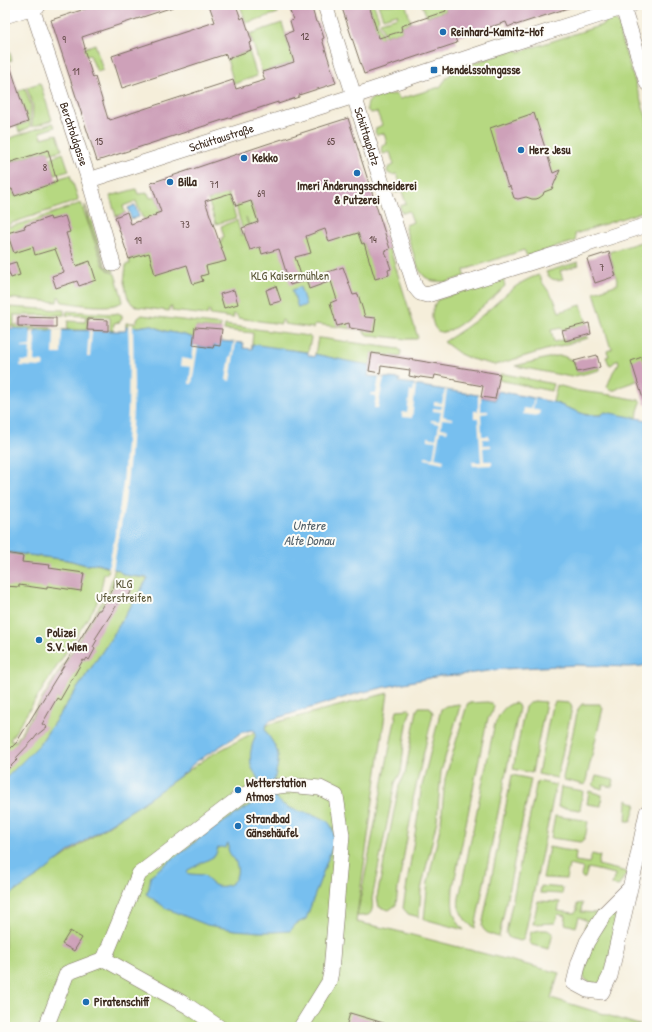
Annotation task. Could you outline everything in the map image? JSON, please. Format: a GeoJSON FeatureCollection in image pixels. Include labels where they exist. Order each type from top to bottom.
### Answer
{"type":"FeatureCollection","features":[{"type":"Feature","properties":{"kind":"street"},"geometry":{"type":"LineString","coordinates":[[326,5],[354,96]]}},
{"type":"Feature","properties":{"kind":"street"},"geometry":{"type":"LineString","coordinates":[[5,16],[34,6]]}},
{"type":"Feature","properties":{"kind":"street","name":"Berchtoldgasse"},"geometry":{"type":"LineString","coordinates":[[34,6],[89,180],[113,264]]}},
{"type":"Feature","properties":{"kind":"street","name":"Schüttauplatz"},"geometry":{"type":"LineString","coordinates":[[647,83],[625,6],[354,96],[415,287],[420,294],[427,295],[647,225]]}},
{"type":"Feature","properties":{"kind":"street","name":"Schüttaustraße"},"geometry":{"type":"LineString","coordinates":[[89,180],[354,96]]}},
{"type":"Feature","properties":{"kind":"street"},"geometry":{"type":"LineString","coordinates":[[46,1027],[67,973],[104,959],[139,874],[240,797],[255,789],[288,785],[320,788],[336,796],[342,835],[331,972],[328,982],[301,1027]]}},
{"type":"Feature","properties":{"kind":"street"},"geometry":{"type":"LineString","coordinates":[[630,888],[605,913],[587,942],[579,962],[574,983],[587,990],[602,992],[610,976],[637,860],[647,812]]}},
{"type":"Feature","properties":{"kind":"street"},"geometry":{"type":"LineString","coordinates":[[104,959],[188,1006],[219,1027]]}},
{"type":"Feature","properties":{"kind":"green space"},"geometry":{"type":"Polygon","coordinates":[[[240,5],[250,5],[256,8],[263,5],[276,5],[278,13],[246,23],[240,5]]]}},
{"type":"Feature","properties":{"kind":"green space"},"geometry":{"type":"Polygon","coordinates":[[[369,5],[374,5],[379,19],[377,21],[383,37],[379,38],[369,5]]]}},
{"type":"Feature","properties":{"kind":"green space"},"geometry":{"type":"Polygon","coordinates":[[[378,5],[406,5],[411,23],[401,26],[402,31],[385,36],[380,22],[398,17],[397,14],[383,18],[378,5]]]}},
{"type":"Feature","properties":{"kind":"green space"},"geometry":{"type":"Polygon","coordinates":[[[422,5],[444,5],[446,11],[427,17],[422,5]]]}},
{"type":"Feature","properties":{"kind":"green space"},"geometry":{"type":"Polygon","coordinates":[[[612,19],[618,23],[623,33],[620,36],[647,119],[647,210],[575,234],[576,241],[527,256],[524,250],[464,270],[465,276],[447,282],[433,281],[425,277],[418,267],[405,228],[406,225],[413,222],[409,211],[403,213],[401,211],[400,206],[406,204],[402,191],[396,193],[393,190],[394,186],[400,183],[397,174],[392,175],[387,171],[388,168],[394,165],[390,152],[383,154],[381,151],[382,146],[387,144],[384,133],[377,135],[375,132],[376,128],[382,125],[377,112],[371,113],[367,110],[369,101],[376,97],[395,94],[400,99],[440,87],[448,76],[459,68],[516,49],[519,52],[605,24],[605,21],[612,19]]]}},
{"type":"Feature","properties":{"kind":"green space"},"geometry":{"type":"Polygon","coordinates":[[[282,23],[294,62],[262,72],[250,34],[282,23]]]}},
{"type":"Feature","properties":{"kind":"green space"},"geometry":{"type":"Polygon","coordinates":[[[5,37],[12,60],[9,61],[5,50],[5,37]]]}},
{"type":"Feature","properties":{"kind":"green space"},"geometry":{"type":"Polygon","coordinates":[[[95,44],[103,70],[97,72],[90,55],[84,56],[82,49],[95,44]]]}},
{"type":"Feature","properties":{"kind":"green space"},"geometry":{"type":"Polygon","coordinates":[[[249,51],[257,76],[234,84],[227,59],[249,51]]]}},
{"type":"Feature","properties":{"kind":"green space"},"geometry":{"type":"Polygon","coordinates":[[[40,83],[52,120],[32,127],[33,106],[27,87],[40,83]]]}},
{"type":"Feature","properties":{"kind":"green space"},"geometry":{"type":"Polygon","coordinates":[[[25,88],[31,106],[30,127],[19,132],[17,126],[28,122],[18,91],[25,88]]]}},
{"type":"Feature","properties":{"kind":"green space"},"geometry":{"type":"Polygon","coordinates":[[[53,123],[55,127],[40,132],[42,138],[57,134],[62,150],[49,154],[47,150],[5,164],[5,140],[53,123]]]}},
{"type":"Feature","properties":{"kind":"green space"},"geometry":{"type":"Polygon","coordinates":[[[63,153],[69,171],[55,175],[50,158],[63,153]]]}},
{"type":"Feature","properties":{"kind":"green space"},"geometry":{"type":"Polygon","coordinates":[[[70,175],[78,198],[77,201],[9,224],[9,227],[37,219],[81,203],[103,265],[115,274],[122,297],[122,302],[110,306],[102,306],[63,302],[61,301],[60,297],[58,297],[57,302],[5,298],[5,191],[12,189],[15,196],[57,182],[57,179],[70,175]]]}},
{"type":"Feature","properties":{"kind":"green space","name":"KLG Kaisermühlen"},"geometry":{"type":"Polygon","coordinates":[[[338,175],[362,244],[364,243],[368,256],[390,249],[418,338],[417,339],[368,335],[364,333],[364,330],[315,324],[313,328],[284,324],[284,321],[282,320],[281,324],[238,318],[237,315],[233,314],[234,318],[210,315],[210,311],[208,311],[207,315],[172,311],[172,307],[169,307],[169,311],[138,307],[132,304],[128,298],[124,282],[126,265],[130,264],[129,259],[172,246],[222,242],[221,238],[224,237],[221,226],[237,220],[241,235],[244,234],[243,231],[250,228],[246,217],[249,228],[242,228],[236,206],[241,204],[245,185],[263,238],[304,223],[308,235],[331,226],[338,175]]]}},
{"type":"Feature","properties":{"kind":"green space"},"geometry":{"type":"Polygon","coordinates":[[[136,189],[138,194],[148,193],[150,198],[156,196],[161,212],[155,214],[161,234],[148,231],[136,201],[123,206],[125,213],[116,216],[110,196],[136,189]]]}},
{"type":"Feature","properties":{"kind":"green space"},"geometry":{"type":"Polygon","coordinates":[[[228,193],[236,218],[216,224],[208,200],[228,193]]]}},
{"type":"Feature","properties":{"kind":"green space"},"geometry":{"type":"Polygon","coordinates":[[[85,205],[106,266],[113,267],[114,272],[105,266],[88,220],[85,205]]]}},
{"type":"Feature","properties":{"kind":"green space"},"geometry":{"type":"Polygon","coordinates":[[[647,240],[647,367],[642,368],[645,378],[615,390],[610,390],[607,387],[613,372],[619,363],[618,359],[611,365],[606,357],[609,356],[607,351],[612,349],[612,347],[610,346],[594,292],[618,284],[609,252],[647,240]]]}},
{"type":"Feature","properties":{"kind":"green space"},"geometry":{"type":"Polygon","coordinates":[[[578,262],[579,265],[560,271],[563,279],[553,279],[549,277],[546,272],[578,262]]]}},
{"type":"Feature","properties":{"kind":"green space"},"geometry":{"type":"Polygon","coordinates":[[[539,275],[554,299],[559,312],[581,305],[587,324],[562,330],[561,328],[551,330],[554,342],[587,336],[588,338],[495,365],[471,359],[460,354],[444,342],[480,317],[516,286],[539,275]]]}},
{"type":"Feature","properties":{"kind":"green space"},"geometry":{"type":"Polygon","coordinates":[[[503,278],[505,286],[466,320],[444,332],[439,332],[436,329],[432,316],[437,300],[503,278]]]}},
{"type":"Feature","properties":{"kind":"green space"},"geometry":{"type":"Polygon","coordinates":[[[7,307],[64,310],[64,315],[13,315],[14,325],[51,328],[51,330],[54,330],[54,339],[48,342],[42,342],[38,340],[36,329],[18,329],[29,331],[29,338],[22,340],[15,336],[13,326],[9,326],[8,328],[10,328],[10,335],[7,341],[5,341],[5,315],[7,307]]]}},
{"type":"Feature","properties":{"kind":"green space"},"geometry":{"type":"Polygon","coordinates":[[[67,311],[118,313],[122,315],[120,322],[114,323],[113,331],[110,331],[109,317],[88,316],[87,330],[67,330],[68,321],[85,322],[86,316],[66,315],[67,311]]]}},
{"type":"Feature","properties":{"kind":"green space"},"geometry":{"type":"Polygon","coordinates":[[[142,315],[221,325],[220,329],[196,327],[194,338],[165,331],[150,325],[138,327],[126,326],[126,323],[136,323],[138,318],[142,315]]]}},
{"type":"Feature","properties":{"kind":"green space"},"geometry":{"type":"Polygon","coordinates":[[[225,325],[309,336],[311,338],[308,352],[289,350],[251,355],[253,333],[224,330],[225,325]]]}},
{"type":"Feature","properties":{"kind":"green space"},"geometry":{"type":"Polygon","coordinates":[[[318,338],[399,349],[401,351],[400,357],[372,353],[368,376],[315,354],[318,338]]]}},
{"type":"Feature","properties":{"kind":"green space"},"geometry":{"type":"Polygon","coordinates":[[[556,356],[563,356],[574,361],[577,372],[600,367],[600,370],[571,377],[515,366],[556,356]]]}},
{"type":"Feature","properties":{"kind":"green space"},"geometry":{"type":"Polygon","coordinates":[[[500,374],[553,384],[551,391],[499,380],[500,374]]]}},
{"type":"Feature","properties":{"kind":"green space"},"geometry":{"type":"Polygon","coordinates":[[[557,385],[579,391],[639,400],[641,402],[637,419],[605,413],[599,415],[586,414],[553,402],[557,385]]]}},
{"type":"Feature","properties":{"kind":"green space","name":"Polizei S.V. Wien"},"geometry":{"type":"Polygon","coordinates":[[[5,552],[68,560],[86,565],[97,564],[110,567],[107,574],[104,574],[96,605],[10,740],[16,741],[108,592],[115,568],[125,575],[148,578],[110,640],[39,745],[5,779],[5,552]]]}},
{"type":"Feature","properties":{"kind":"green space","name":"Strandbad Gänsehäufel"},"geometry":{"type":"Polygon","coordinates":[[[388,693],[356,922],[389,929],[559,973],[551,998],[646,1027],[5,1027],[5,897],[211,755],[270,724],[388,693]]]}},
{"type":"Feature","properties":{"kind":"green space"},"geometry":{"type":"Polygon","coordinates":[[[534,701],[546,702],[532,773],[513,769],[525,707],[534,701]]]}},
{"type":"Feature","properties":{"kind":"green space"},"geometry":{"type":"Polygon","coordinates":[[[488,702],[494,706],[485,730],[453,888],[453,910],[457,920],[464,930],[424,919],[428,882],[441,823],[445,779],[468,703],[488,702]]]}},
{"type":"Feature","properties":{"kind":"green space"},"geometry":{"type":"Polygon","coordinates":[[[555,702],[570,703],[572,708],[557,778],[538,774],[551,710],[555,702]]]}},
{"type":"Feature","properties":{"kind":"green space"},"geometry":{"type":"Polygon","coordinates":[[[515,703],[519,708],[475,928],[467,922],[461,913],[459,898],[494,727],[499,715],[504,709],[515,703]]]}},
{"type":"Feature","properties":{"kind":"green space"},"geometry":{"type":"Polygon","coordinates":[[[459,704],[460,706],[441,772],[437,820],[421,890],[419,917],[408,914],[403,908],[421,790],[441,709],[446,706],[459,704]]]}},
{"type":"Feature","properties":{"kind":"green space"},"geometry":{"type":"Polygon","coordinates":[[[582,704],[600,704],[603,708],[585,785],[564,780],[563,778],[578,709],[582,704]]]}},
{"type":"Feature","properties":{"kind":"green space"},"geometry":{"type":"Polygon","coordinates":[[[419,707],[430,707],[433,713],[413,799],[396,905],[389,910],[379,907],[377,897],[399,786],[405,774],[417,710],[419,707]]]}},
{"type":"Feature","properties":{"kind":"green space"},"geometry":{"type":"Polygon","coordinates":[[[410,709],[401,772],[395,783],[372,899],[372,910],[368,915],[357,916],[397,710],[410,709]]]}},
{"type":"Feature","properties":{"kind":"green space"},"geometry":{"type":"Polygon","coordinates":[[[512,775],[531,779],[499,937],[486,932],[482,926],[512,775]]]}},
{"type":"Feature","properties":{"kind":"green space"},"geometry":{"type":"Polygon","coordinates":[[[596,776],[614,780],[612,787],[603,785],[602,789],[593,786],[596,776]]]}},
{"type":"Feature","properties":{"kind":"green space"},"geometry":{"type":"Polygon","coordinates":[[[537,781],[556,785],[525,934],[523,940],[520,941],[509,938],[506,933],[537,781]]]}},
{"type":"Feature","properties":{"kind":"green space"},"geometry":{"type":"Polygon","coordinates":[[[561,787],[583,791],[580,810],[558,807],[561,787]]]}},
{"type":"Feature","properties":{"kind":"green space"},"geometry":{"type":"Polygon","coordinates":[[[589,791],[602,795],[601,806],[587,804],[589,791]]]}},
{"type":"Feature","properties":{"kind":"green space"},"geometry":{"type":"Polygon","coordinates":[[[627,800],[636,804],[631,821],[626,821],[627,800]]]}},
{"type":"Feature","properties":{"kind":"green space"},"geometry":{"type":"Polygon","coordinates":[[[555,816],[584,820],[588,822],[584,839],[580,842],[551,838],[555,816]]]}},
{"type":"Feature","properties":{"kind":"green space"},"geometry":{"type":"Polygon","coordinates":[[[549,847],[576,852],[575,861],[589,863],[592,854],[600,856],[598,865],[627,872],[619,886],[612,885],[615,874],[588,868],[585,878],[583,878],[581,876],[583,868],[569,865],[566,879],[543,878],[549,847]]]}},
{"type":"Feature","properties":{"kind":"green space"},"geometry":{"type":"Polygon","coordinates":[[[541,886],[563,888],[562,894],[540,893],[541,886]]]}},
{"type":"Feature","properties":{"kind":"green space"},"geometry":{"type":"Polygon","coordinates":[[[538,901],[560,902],[558,911],[574,913],[577,911],[577,904],[582,903],[581,912],[600,913],[591,926],[584,928],[587,921],[579,917],[576,927],[565,924],[566,916],[558,914],[555,923],[533,924],[538,901]]]}},
{"type":"Feature","properties":{"kind":"green space"},"geometry":{"type":"Polygon","coordinates":[[[614,911],[618,912],[605,978],[600,984],[592,983],[586,980],[583,976],[592,942],[614,911]]]}},
{"type":"Feature","properties":{"kind":"green space"},"geometry":{"type":"Polygon","coordinates":[[[547,930],[553,933],[549,949],[532,945],[529,942],[531,932],[547,930]]]}},
{"type":"Feature","properties":{"kind":"water"},"geometry":{"type":"Polygon","coordinates":[[[135,205],[139,217],[131,219],[128,208],[135,205]]]}},
{"type":"Feature","properties":{"kind":"water"},"geometry":{"type":"Polygon","coordinates":[[[300,287],[306,305],[298,308],[292,290],[300,287]]]}},
{"type":"Feature","properties":{"kind":"water","name":"Untere Alte Donau"},"geometry":{"type":"Polygon","coordinates":[[[150,325],[165,331],[185,335],[194,338],[193,345],[213,348],[214,345],[220,341],[244,343],[243,348],[252,349],[252,344],[308,352],[308,355],[314,357],[315,354],[370,365],[368,376],[400,379],[399,382],[481,395],[481,397],[495,400],[498,391],[553,402],[586,415],[601,415],[605,412],[647,420],[647,663],[643,666],[628,667],[577,665],[503,669],[440,676],[359,693],[271,720],[265,728],[276,747],[278,755],[274,780],[274,791],[276,797],[280,802],[288,807],[324,819],[330,825],[334,833],[333,845],[306,919],[296,924],[290,931],[260,932],[235,930],[207,925],[167,909],[146,894],[149,888],[151,875],[207,833],[261,798],[261,785],[251,765],[251,749],[256,734],[255,731],[252,730],[243,732],[197,761],[187,771],[137,807],[68,852],[40,875],[5,898],[5,779],[39,745],[110,640],[148,578],[128,576],[118,570],[97,564],[86,565],[68,560],[5,552],[5,328],[29,329],[30,332],[35,332],[36,330],[124,331],[126,330],[126,326],[138,327],[150,325]],[[228,843],[225,848],[218,848],[215,856],[188,870],[187,873],[204,875],[212,883],[218,886],[226,886],[234,881],[237,874],[237,866],[228,851],[228,843]]]}},
{"type":"Feature","properties":{"kind":"pier"},"geometry":{"type":"Polygon","coordinates":[[[128,324],[133,324],[133,411],[125,503],[113,570],[108,569],[117,525],[123,483],[128,411],[128,324]]]}},
{"type":"Feature","properties":{"kind":"pier"},"geometry":{"type":"Polygon","coordinates":[[[54,330],[62,330],[61,354],[53,354],[54,330]]]}},
{"type":"Feature","properties":{"kind":"pier"},"geometry":{"type":"Polygon","coordinates":[[[89,330],[92,331],[90,357],[87,357],[89,330]]]}},
{"type":"Feature","properties":{"kind":"pier"},"geometry":{"type":"Polygon","coordinates":[[[31,332],[34,332],[35,338],[34,361],[44,362],[43,367],[20,366],[21,361],[29,361],[30,348],[20,347],[30,346],[31,332]]]}},
{"type":"Feature","properties":{"kind":"pier"},"geometry":{"type":"Polygon","coordinates":[[[234,342],[236,342],[230,381],[226,380],[234,342]]]}},
{"type":"Feature","properties":{"kind":"pier"},"geometry":{"type":"Polygon","coordinates":[[[194,345],[198,346],[192,384],[189,384],[191,367],[181,366],[182,358],[192,360],[194,345]]]}},
{"type":"Feature","properties":{"kind":"pier"},"geometry":{"type":"Polygon","coordinates":[[[379,377],[384,378],[378,408],[374,408],[376,396],[370,395],[371,393],[376,393],[379,377]]]}},
{"type":"Feature","properties":{"kind":"pier"},"geometry":{"type":"Polygon","coordinates":[[[414,385],[416,386],[412,418],[402,417],[402,412],[407,413],[410,391],[413,391],[414,385]]]}},
{"type":"Feature","properties":{"kind":"pier"},"geometry":{"type":"Polygon","coordinates":[[[445,390],[447,390],[443,416],[452,418],[452,420],[442,419],[441,428],[448,429],[447,432],[440,431],[435,458],[444,460],[443,463],[425,459],[425,457],[433,458],[436,441],[428,440],[428,437],[436,439],[439,424],[431,422],[431,420],[439,421],[441,412],[433,411],[433,408],[441,409],[442,406],[434,405],[434,402],[442,403],[445,390]]]}},
{"type":"Feature","properties":{"kind":"pier"},"geometry":{"type":"Polygon","coordinates":[[[478,395],[481,395],[481,411],[488,411],[488,413],[481,414],[482,436],[489,436],[489,439],[483,439],[483,445],[491,445],[491,447],[483,448],[484,461],[492,461],[492,465],[473,466],[472,462],[481,462],[478,418],[474,418],[474,411],[478,411],[478,395]]]}},
{"type":"Feature","properties":{"kind":"pier"},"geometry":{"type":"Polygon","coordinates":[[[534,398],[533,409],[540,411],[539,416],[523,414],[524,408],[531,409],[534,398]]]}},
{"type":"Feature","properties":{"kind":"building"},"geometry":{"type":"Polygon","coordinates":[[[97,5],[173,5],[173,7],[82,37],[93,78],[95,77],[108,119],[109,118],[110,120],[233,80],[236,89],[265,80],[262,72],[294,62],[285,34],[293,31],[290,21],[293,20],[288,5],[311,5],[316,22],[319,23],[324,38],[322,39],[336,83],[299,95],[299,97],[278,104],[278,102],[97,161],[51,20],[97,5]]]}},
{"type":"Feature","properties":{"kind":"building"},"geometry":{"type":"Polygon","coordinates":[[[209,5],[236,5],[241,19],[244,17],[252,42],[249,43],[251,50],[227,59],[226,54],[122,88],[112,56],[215,22],[209,5]]]}},
{"type":"Feature","properties":{"kind":"building"},"geometry":{"type":"Polygon","coordinates":[[[341,5],[369,5],[379,38],[402,31],[401,26],[446,11],[444,5],[571,5],[571,7],[516,25],[515,24],[508,27],[506,22],[455,38],[457,43],[364,74],[341,5]]]}},
{"type":"Feature","properties":{"kind":"building"},"geometry":{"type":"Polygon","coordinates":[[[7,56],[28,122],[5,130],[5,57],[7,56]]]}},
{"type":"Feature","properties":{"kind":"building","name":"Herz Jesu"},"geometry":{"type":"Polygon","coordinates":[[[534,113],[553,173],[560,170],[552,189],[544,192],[539,198],[532,199],[526,197],[518,199],[514,198],[510,186],[508,187],[490,128],[534,113]]]}},
{"type":"Feature","properties":{"kind":"building"},"geometry":{"type":"Polygon","coordinates":[[[348,118],[390,249],[385,251],[391,269],[388,270],[389,275],[375,279],[364,243],[362,244],[358,233],[329,242],[325,229],[306,236],[311,253],[295,257],[303,281],[290,285],[279,249],[262,254],[260,247],[250,250],[242,228],[258,222],[251,201],[236,206],[231,193],[205,201],[226,261],[206,266],[208,274],[201,276],[203,281],[193,284],[187,265],[155,275],[149,253],[129,259],[115,217],[127,212],[131,224],[161,212],[151,183],[348,118]]]}},
{"type":"Feature","properties":{"kind":"building"},"geometry":{"type":"Polygon","coordinates":[[[48,150],[57,182],[15,196],[12,189],[5,191],[5,164],[48,150]]]}},
{"type":"Feature","properties":{"kind":"building"},"geometry":{"type":"Polygon","coordinates":[[[65,216],[70,232],[66,233],[76,266],[90,261],[96,280],[79,286],[77,281],[56,288],[52,276],[64,272],[55,249],[35,255],[33,247],[14,253],[7,233],[25,228],[24,226],[50,217],[51,220],[65,216]]]}},
{"type":"Feature","properties":{"kind":"building"},"geometry":{"type":"Polygon","coordinates":[[[609,252],[616,276],[595,283],[587,259],[609,252]]]}},
{"type":"Feature","properties":{"kind":"building"},"geometry":{"type":"Polygon","coordinates":[[[16,262],[20,275],[11,278],[6,265],[16,262]]]}},
{"type":"Feature","properties":{"kind":"building"},"geometry":{"type":"Polygon","coordinates":[[[343,267],[353,295],[358,294],[365,317],[376,318],[374,332],[350,328],[349,323],[337,326],[330,303],[337,300],[331,281],[309,289],[306,279],[343,267]]]}},
{"type":"Feature","properties":{"kind":"building"},"geometry":{"type":"Polygon","coordinates":[[[276,286],[281,301],[270,304],[266,290],[276,286]]]}},
{"type":"Feature","properties":{"kind":"building"},"geometry":{"type":"Polygon","coordinates":[[[234,290],[238,304],[224,308],[220,294],[234,290]]]}},
{"type":"Feature","properties":{"kind":"building"},"geometry":{"type":"Polygon","coordinates":[[[18,317],[56,318],[56,327],[18,326],[18,317]]]}},
{"type":"Feature","properties":{"kind":"building"},"geometry":{"type":"Polygon","coordinates":[[[88,319],[108,320],[108,331],[87,330],[88,319]]]}},
{"type":"Feature","properties":{"kind":"building"},"geometry":{"type":"Polygon","coordinates":[[[589,323],[591,334],[565,341],[562,330],[589,323]]]}},
{"type":"Feature","properties":{"kind":"building"},"geometry":{"type":"Polygon","coordinates":[[[195,327],[222,329],[220,346],[214,345],[213,348],[193,345],[195,327]]]}},
{"type":"Feature","properties":{"kind":"building"},"geometry":{"type":"Polygon","coordinates":[[[372,353],[500,374],[495,399],[481,397],[483,386],[455,381],[455,379],[435,375],[434,379],[419,378],[409,376],[410,370],[381,366],[380,373],[369,371],[372,353]]]}},
{"type":"Feature","properties":{"kind":"building"},"geometry":{"type":"Polygon","coordinates":[[[597,355],[600,367],[577,372],[574,361],[597,355]]]}},
{"type":"Feature","properties":{"kind":"building"},"geometry":{"type":"Polygon","coordinates":[[[642,357],[645,367],[647,367],[647,404],[645,405],[631,361],[642,357]]]}},
{"type":"Feature","properties":{"kind":"building"},"geometry":{"type":"Polygon","coordinates":[[[5,553],[23,556],[22,562],[50,565],[49,568],[84,573],[81,591],[47,586],[47,589],[19,585],[19,587],[5,586],[5,553]]]}},
{"type":"Feature","properties":{"kind":"building"},"geometry":{"type":"Polygon","coordinates":[[[115,579],[132,590],[127,599],[122,597],[95,639],[97,640],[93,647],[95,649],[89,660],[87,658],[85,661],[83,660],[60,700],[57,698],[42,724],[47,727],[37,735],[16,758],[18,759],[5,772],[5,746],[9,750],[17,742],[98,610],[100,610],[114,586],[115,579]]]}},
{"type":"Feature","properties":{"kind":"building"},"geometry":{"type":"Polygon","coordinates":[[[70,931],[82,938],[74,951],[62,944],[70,931]]]}},
{"type":"Feature","properties":{"kind":"building"},"geometry":{"type":"Polygon","coordinates":[[[350,1013],[387,1024],[387,1027],[346,1027],[350,1013]]]}},
{"type":"Feature","properties":{"kind":"place","name":"Reinhard-Kamitz-Hof"},"geometry":{"type":"Point","coordinates":[443,32]}},
{"type":"Feature","properties":{"kind":"place","name":"Mendelssohngasse"},"geometry":{"type":"Point","coordinates":[434,70]}},
{"type":"Feature","properties":{"kind":"place","name":"Herz Jesu"},"geometry":{"type":"Point","coordinates":[521,150]}},
{"type":"Feature","properties":{"kind":"place","name":"Kekko"},"geometry":{"type":"Point","coordinates":[244,158]}},
{"type":"Feature","properties":{"kind":"place","name":"Imeri Änderungsschneiderei & Putzerei"},"geometry":{"type":"Point","coordinates":[357,173]}},
{"type":"Feature","properties":{"kind":"place","name":"Billa"},"geometry":{"type":"Point","coordinates":[170,182]}},
{"type":"Feature","properties":{"kind":"place","name":"Polizei S.V. Wien"},"geometry":{"type":"Point","coordinates":[39,640]}},
{"type":"Feature","properties":{"kind":"place","name":"Wetterstation Atmos"},"geometry":{"type":"Point","coordinates":[238,790]}},
{"type":"Feature","properties":{"kind":"place","name":"Strandbad Gänsehäufel"},"geometry":{"type":"Point","coordinates":[238,826]}},
{"type":"Feature","properties":{"kind":"place","name":"Piratenschiff"},"geometry":{"type":"Point","coordinates":[86,1002]}},
{"type":"Feature","properties":{"kind":"park label","name":"KLG Uferstreifen"},"geometry":{"type":"Point","coordinates":[124,591]}}]}
